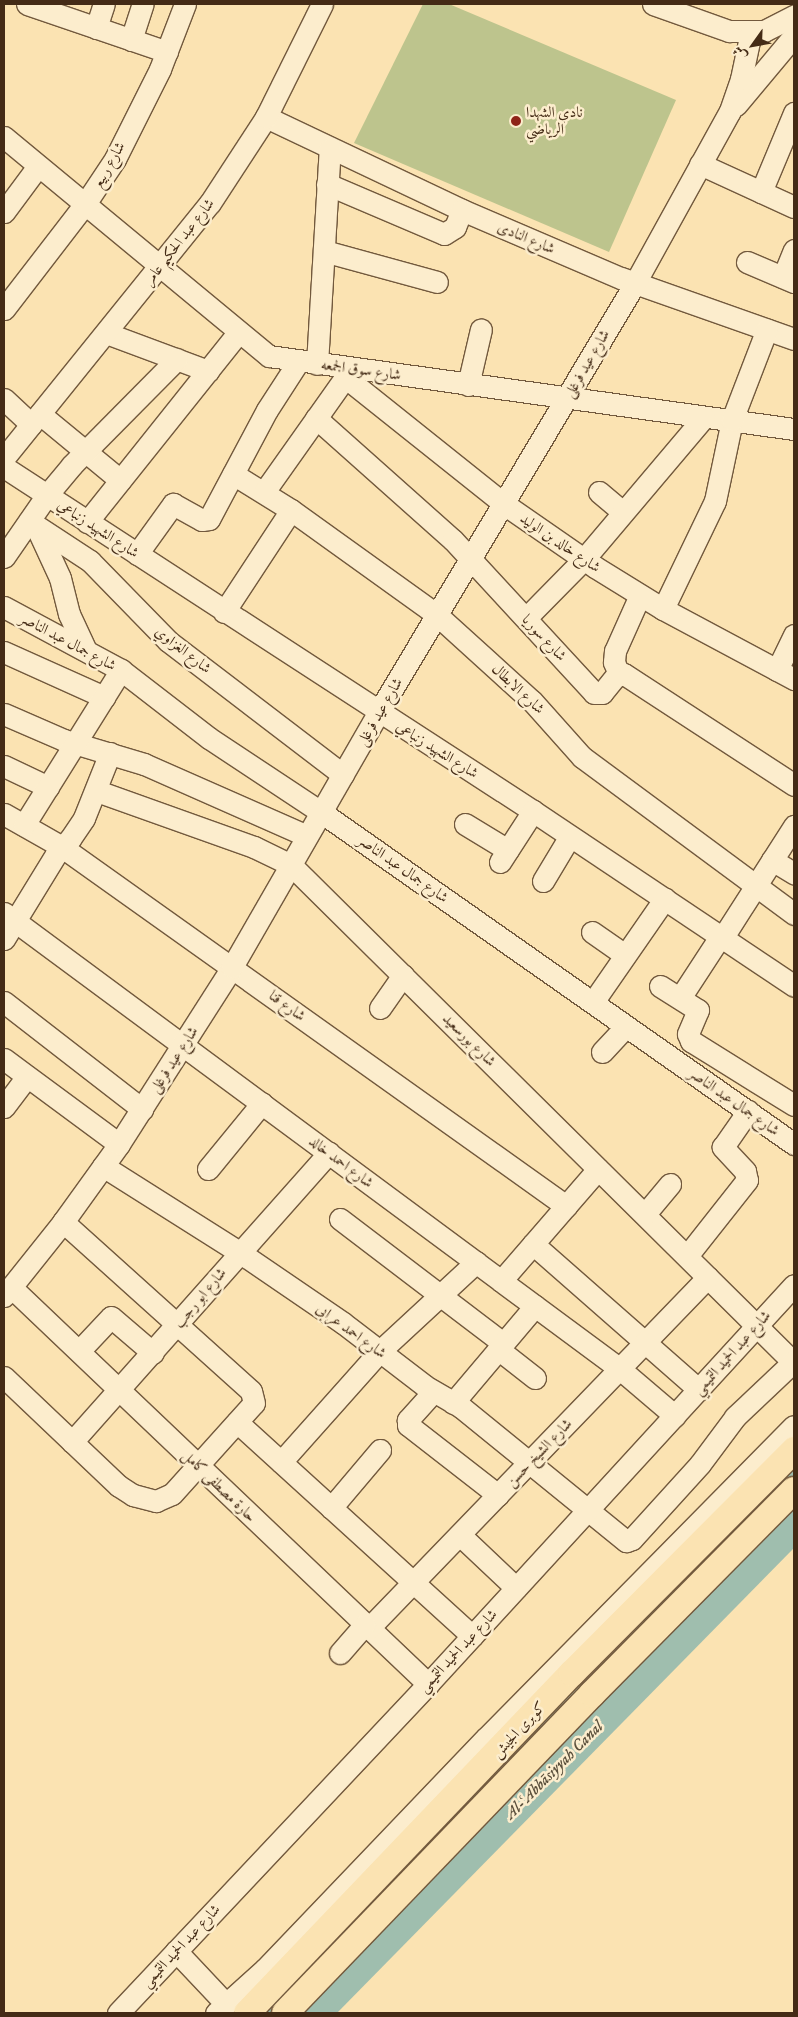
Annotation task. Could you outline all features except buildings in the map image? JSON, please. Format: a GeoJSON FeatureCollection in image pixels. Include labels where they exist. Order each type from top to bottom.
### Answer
{"type":"FeatureCollection","features":[{"type":"Feature","properties":{"kind":"main road","name":"كوبرى الجيش"},"geometry":{"type":"LineString","coordinates":[[230,2010],[572,1673],[794,1450]]}},
{"type":"Feature","properties":{"kind":"main road","name":"كوبرى الجيش"},"geometry":{"type":"LineString","coordinates":[[285,2013],[592,1694],[794,1490]]}},
{"type":"Feature","properties":{"kind":"street"},"geometry":{"type":"LineString","coordinates":[[27,4],[167,52]]}},
{"type":"Feature","properties":{"kind":"street"},"geometry":{"type":"LineString","coordinates":[[96,28],[104,4]]}},
{"type":"Feature","properties":{"kind":"street"},"geometry":{"type":"LineString","coordinates":[[131,40],[144,4]]}},
{"type":"Feature","properties":{"kind":"street","name":"شارع ربيع"},"geometry":{"type":"LineString","coordinates":[[4,309],[84,204],[114,159],[167,52],[185,4]]}},
{"type":"Feature","properties":{"kind":"street","name":"شارع عبد الحكيم عامر"},"geometry":{"type":"LineString","coordinates":[[4,458],[210,203],[266,117],[321,4]]}},
{"type":"Feature","properties":{"kind":"street"},"geometry":{"type":"LineString","coordinates":[[653,4],[769,46],[793,37]]}},
{"type":"Feature","properties":{"kind":"street"},"geometry":{"type":"LineString","coordinates":[[750,39],[775,28],[794,16]]}},
{"type":"Feature","properties":{"kind":"street","name":"شارع عيد فرغلى"},"geometry":{"type":"LineString","coordinates":[[7,1291],[63,1222],[119,1144],[184,1046],[232,967],[378,713],[567,399],[635,282],[730,111],[763,76],[793,37]]}},
{"type":"Feature","properties":{"kind":"street","name":"شارع عيد فرغلى"},"geometry":{"type":"LineString","coordinates":[[730,111],[750,39]]}},
{"type":"Feature","properties":{"kind":"street"},"geometry":{"type":"LineString","coordinates":[[761,192],[787,152],[794,113]]}},
{"type":"Feature","properties":{"kind":"street","name":"شارع النادى"},"geometry":{"type":"LineString","coordinates":[[266,117],[462,210],[635,282],[794,339]]}},
{"type":"Feature","properties":{"kind":"street","name":"شارع سوق الجمعه"},"geometry":{"type":"LineString","coordinates":[[4,138],[268,356],[348,373],[468,385],[794,429]]}},
{"type":"Feature","properties":{"kind":"street"},"geometry":{"type":"LineString","coordinates":[[137,554],[173,504],[202,520],[209,519],[263,416],[307,363],[324,251],[330,148]]}},
{"type":"Feature","properties":{"kind":"street"},"geometry":{"type":"LineString","coordinates":[[700,164],[794,207]]}},
{"type":"Feature","properties":{"kind":"street"},"geometry":{"type":"LineString","coordinates":[[4,212],[38,166]]}},
{"type":"Feature","properties":{"kind":"street"},"geometry":{"type":"LineString","coordinates":[[328,184],[444,234],[455,227],[462,210]]}},
{"type":"Feature","properties":{"kind":"street"},"geometry":{"type":"LineString","coordinates":[[747,262],[788,279],[794,250]]}},
{"type":"Feature","properties":{"kind":"street"},"geometry":{"type":"LineString","coordinates":[[324,251],[437,282]]}},
{"type":"Feature","properties":{"kind":"street"},"geometry":{"type":"LineString","coordinates":[[468,385],[481,329]]}},
{"type":"Feature","properties":{"kind":"street"},"geometry":{"type":"LineString","coordinates":[[663,609],[715,501],[732,420],[767,329]]}},
{"type":"Feature","properties":{"kind":"street"},"geometry":{"type":"LineString","coordinates":[[106,333],[208,371]]}},
{"type":"Feature","properties":{"kind":"street"},"geometry":{"type":"LineString","coordinates":[[87,522],[238,333]]}},
{"type":"Feature","properties":{"kind":"street"},"geometry":{"type":"LineString","coordinates":[[4,557],[33,523],[46,495],[84,452],[177,359]]}},
{"type":"Feature","properties":{"kind":"street"},"geometry":{"type":"LineString","coordinates":[[264,492],[348,373]]}},
{"type":"Feature","properties":{"kind":"street","name":"شارع خالد بن الوليد"},"geometry":{"type":"LineString","coordinates":[[348,373],[504,504],[584,559],[663,609],[786,674]]}},
{"type":"Feature","properties":{"kind":"street"},"geometry":{"type":"LineString","coordinates":[[4,399],[84,452],[120,480]]}},
{"type":"Feature","properties":{"kind":"street"},"geometry":{"type":"LineString","coordinates":[[526,618],[584,559],[704,416]]}},
{"type":"Feature","properties":{"kind":"street","name":"شارع سوريا"},"geometry":{"type":"LineString","coordinates":[[316,418],[471,558],[596,694],[602,693],[620,674]]}},
{"type":"Feature","properties":{"kind":"street","name":"شارع الشهيد زنباعي"},"geometry":{"type":"LineString","coordinates":[[4,467],[378,713],[533,811],[794,986]]}},
{"type":"Feature","properties":{"kind":"street","name":"شارع الابطال"},"geometry":{"type":"LineString","coordinates":[[233,474],[291,510],[437,615],[532,701],[582,757],[794,914]]}},
{"type":"Feature","properties":{"kind":"street"},"geometry":{"type":"LineString","coordinates":[[599,492],[623,512]]}},
{"type":"Feature","properties":{"kind":"street"},"geometry":{"type":"LineString","coordinates":[[224,612],[291,510]]}},
{"type":"Feature","properties":{"kind":"street"},"geometry":{"type":"LineString","coordinates":[[33,523],[60,578],[69,614],[85,649]]}},
{"type":"Feature","properties":{"kind":"street","name":"شارع الغزاوي"},"geometry":{"type":"LineString","coordinates":[[33,523],[90,561],[168,641],[343,775]]}},
{"type":"Feature","properties":{"kind":"street"},"geometry":{"type":"LineString","coordinates":[[640,595],[615,651],[614,662],[620,674],[794,785]]}},
{"type":"Feature","properties":{"kind":"street","name":"شارع جمال عبد الناصر"},"geometry":{"type":"LineString","coordinates":[[4,607],[121,670],[209,738],[321,812],[794,1144]]}},
{"type":"Feature","properties":{"kind":"street"},"geometry":{"type":"LineString","coordinates":[[786,674],[794,635]]}},
{"type":"Feature","properties":{"kind":"street"},"geometry":{"type":"LineString","coordinates":[[4,652],[104,697]]}},
{"type":"Feature","properties":{"kind":"street"},"geometry":{"type":"LineString","coordinates":[[24,825],[121,670]]}},
{"type":"Feature","properties":{"kind":"street"},"geometry":{"type":"LineString","coordinates":[[4,714],[75,744],[110,753],[203,788],[307,836]]}},
{"type":"Feature","properties":{"kind":"street"},"geometry":{"type":"LineString","coordinates":[[4,939],[9,917],[62,847],[74,835],[97,791],[110,753]]}},
{"type":"Feature","properties":{"kind":"street"},"geometry":{"type":"LineString","coordinates":[[4,766],[48,787]]}},
{"type":"Feature","properties":{"kind":"street","name":"شارع بورسعيد"},"geometry":{"type":"LineString","coordinates":[[97,791],[254,847],[291,865],[794,1362]]}},
{"type":"Feature","properties":{"kind":"street"},"geometry":{"type":"LineString","coordinates":[[465,824],[504,856],[533,811]]}},
{"type":"Feature","properties":{"kind":"street","name":"شارع قنا"},"geometry":{"type":"LineString","coordinates":[[4,814],[62,847],[566,1206]]}},
{"type":"Feature","properties":{"kind":"street"},"geometry":{"type":"LineString","coordinates":[[680,998],[794,826]]}},
{"type":"Feature","properties":{"kind":"street"},"geometry":{"type":"LineString","coordinates":[[543,881],[570,836]]}},
{"type":"Feature","properties":{"kind":"street"},"geometry":{"type":"LineString","coordinates":[[772,860],[794,873]]}},
{"type":"Feature","properties":{"kind":"street"},"geometry":{"type":"LineString","coordinates":[[593,1002],[665,898]]}},
{"type":"Feature","properties":{"kind":"street","name":"شارع احمد خالد"},"geometry":{"type":"LineString","coordinates":[[9,917],[620,1369],[675,1416]]}},
{"type":"Feature","properties":{"kind":"street"},"geometry":{"type":"LineString","coordinates":[[592,932],[625,955]]}},
{"type":"Feature","properties":{"kind":"street"},"geometry":{"type":"LineString","coordinates":[[380,1008],[403,976]]}},
{"type":"Feature","properties":{"kind":"street"},"geometry":{"type":"LineString","coordinates":[[660,986],[699,1012],[688,1034],[689,1040],[794,1105]]}},
{"type":"Feature","properties":{"kind":"street"},"geometry":{"type":"LineString","coordinates":[[4,1002],[142,1109]]}},
{"type":"Feature","properties":{"kind":"street"},"geometry":{"type":"LineString","coordinates":[[602,1052],[626,1026]]}},
{"type":"Feature","properties":{"kind":"street"},"geometry":{"type":"LineString","coordinates":[[4,1059],[119,1144]]}},
{"type":"Feature","properties":{"kind":"street"},"geometry":{"type":"LineString","coordinates":[[4,1107],[27,1077]]}},
{"type":"Feature","properties":{"kind":"street"},"geometry":{"type":"LineString","coordinates":[[208,1169],[262,1103]]}},
{"type":"Feature","properties":{"kind":"street"},"geometry":{"type":"LineString","coordinates":[[687,1256],[747,1180],[747,1174],[722,1147],[748,1111]]}},
{"type":"Feature","properties":{"kind":"street","name":"شارع ابو رجب"},"geometry":{"type":"LineString","coordinates":[[72,1442],[121,1390],[239,1252],[329,1153]]}},
{"type":"Feature","properties":{"kind":"street","name":"شارع احمد عرابى"},"geometry":{"type":"LineString","coordinates":[[103,1166],[239,1252],[380,1351],[433,1392],[453,1402],[590,1509],[623,1540],[632,1539],[704,1459],[735,1417],[794,1362]]}},
{"type":"Feature","properties":{"kind":"street"},"geometry":{"type":"LineString","coordinates":[[501,1281],[598,1169]]}},
{"type":"Feature","properties":{"kind":"street"},"geometry":{"type":"LineString","coordinates":[[645,1214],[670,1184]]}},
{"type":"Feature","properties":{"kind":"street"},"geometry":{"type":"LineString","coordinates":[[340,1220],[440,1295],[501,1346],[535,1378]]}},
{"type":"Feature","properties":{"kind":"street"},"geometry":{"type":"LineString","coordinates":[[4,1377],[118,1486],[141,1498],[156,1501],[167,1498],[254,1403],[254,1394],[63,1222]]}},
{"type":"Feature","properties":{"kind":"street"},"geometry":{"type":"LineString","coordinates":[[533,1244],[699,1390]]}},
{"type":"Feature","properties":{"kind":"street"},"geometry":{"type":"LineString","coordinates":[[281,1462],[380,1351],[476,1262]]}},
{"type":"Feature","properties":{"kind":"street","name":"شارع الشيخ حسن"},"geometry":{"type":"LineString","coordinates":[[340,1653],[413,1583],[708,1277]]}},
{"type":"Feature","properties":{"kind":"street","name":"شارع عبد الحميد التميمي"},"geometry":{"type":"LineString","coordinates":[[118,2013],[428,1684],[794,1285]]}},
{"type":"Feature","properties":{"kind":"street","name":"حارة مصطفى كامل"},"geometry":{"type":"LineString","coordinates":[[7,1291],[80,1350],[198,1466],[428,1684]]}},
{"type":"Feature","properties":{"kind":"street"},"geometry":{"type":"LineString","coordinates":[[453,1402],[535,1306]]}},
{"type":"Feature","properties":{"kind":"street"},"geometry":{"type":"LineString","coordinates":[[80,1350],[111,1317],[153,1353]]}},
{"type":"Feature","properties":{"kind":"street"},"geometry":{"type":"LineString","coordinates":[[433,1392],[408,1420],[408,1425],[498,1495]]}},
{"type":"Feature","properties":{"kind":"street"},"geometry":{"type":"LineString","coordinates":[[237,1422],[472,1636]]}},
{"type":"Feature","properties":{"kind":"street"},"geometry":{"type":"LineString","coordinates":[[176,1951],[230,2010],[266,1969],[486,1738],[794,1426]]}},
{"type":"Feature","properties":{"kind":"street"},"geometry":{"type":"LineString","coordinates":[[331,1508],[380,1450]]}},
{"type":"Feature","properties":{"kind":"street"},"geometry":{"type":"LineString","coordinates":[[460,1534],[516,1588]]}},
{"type":"Feature","properties":{"kind":"green space","name":"نادي الشهدا الرياضي"},"geometry":{"type":"Polygon","coordinates":[[[423,4],[449,4],[676,100],[609,252],[354,143],[423,4]]]}},
{"type":"Feature","properties":{"kind":"water","name":"Al-ʿAbbāsiyyah Canal"},"geometry":{"type":"Polygon","coordinates":[[[794,1469],[794,1548],[337,2013],[256,2013],[794,1469]]]}},
{"type":"Feature","properties":{"kind":"place","name":"نادي الشهدا الرياضي"},"geometry":{"type":"Point","coordinates":[516,121]}}]}
